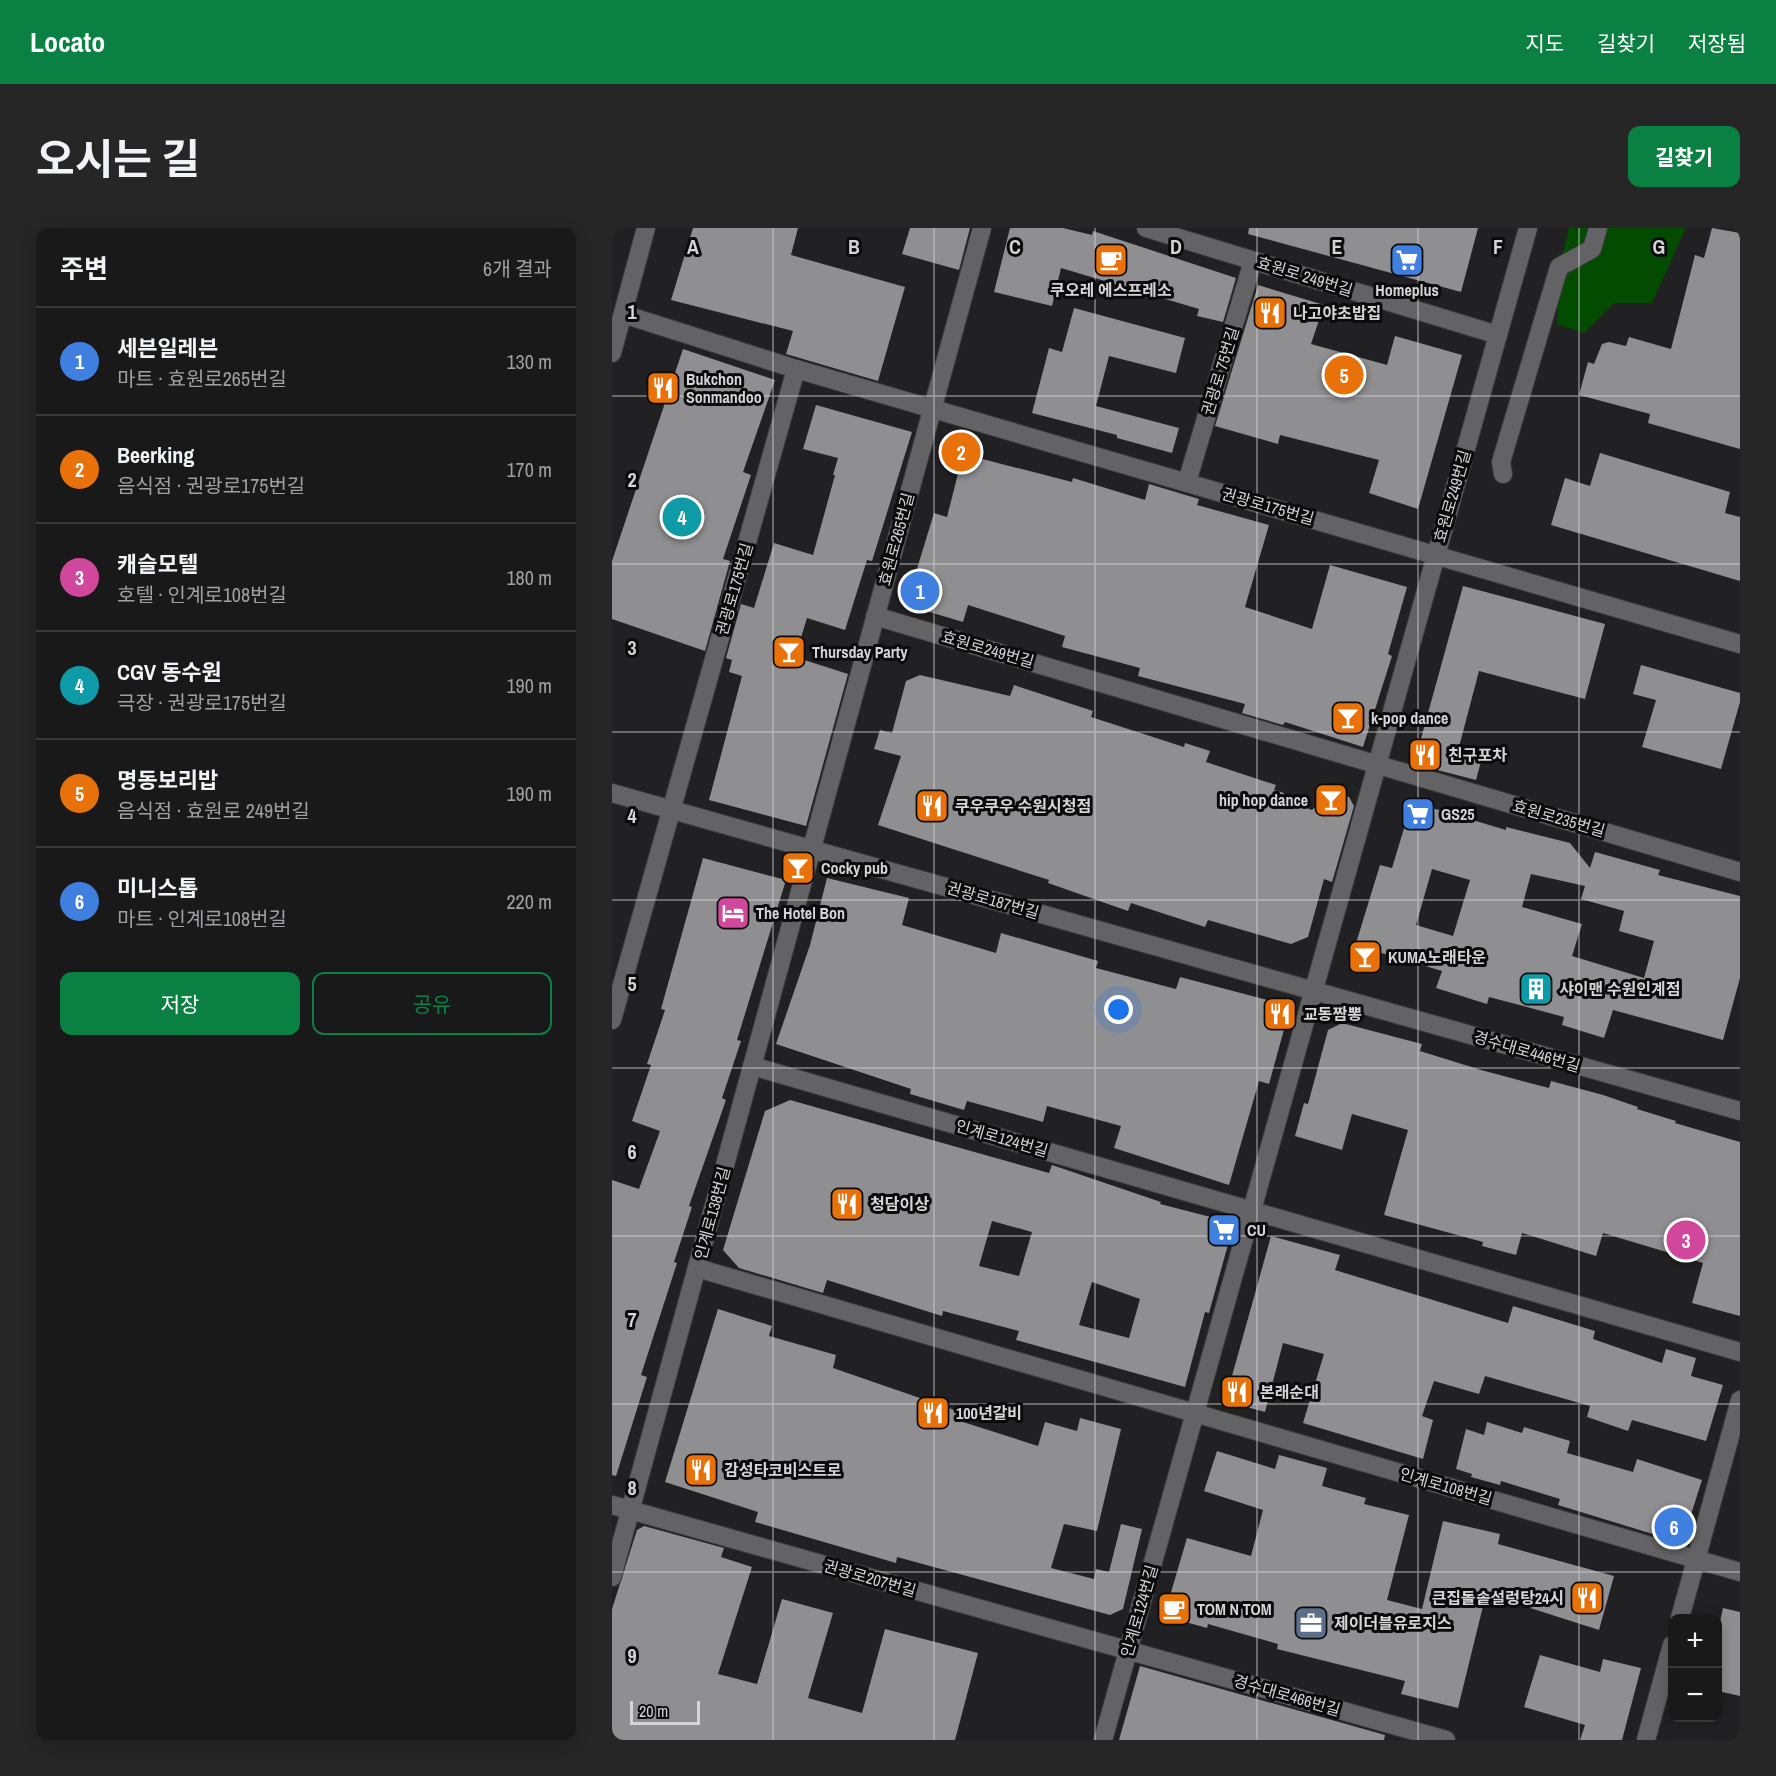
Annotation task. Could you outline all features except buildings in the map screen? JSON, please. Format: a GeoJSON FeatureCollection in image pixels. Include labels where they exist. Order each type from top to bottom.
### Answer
{"type":"FeatureCollection","features":[{"type":"Feature","properties":{"kind":"street"},"geometry":{"type":"LineString","coordinates":[[612,353],[646,228]]}},
{"type":"Feature","properties":{"kind":"street","name":"효원로265번길"},"geometry":{"type":"LineString","coordinates":[[811,849],[982,228]]}},
{"type":"Feature","properties":{"kind":"street","name":"효원로 249번길"},"geometry":{"type":"LineString","coordinates":[[1146,228],[1498,335]]}},
{"type":"Feature","properties":{"kind":"street","name":"효원로249번길"},"geometry":{"type":"LineString","coordinates":[[1313,991],[1528,228]]}},
{"type":"Feature","properties":{"kind":"street"},"geometry":{"type":"LineString","coordinates":[[1503,474],[1503,455],[1559,267],[1592,249],[1598,228]]}},
{"type":"Feature","properties":{"kind":"street","name":"권광로 75번길"},"geometry":{"type":"LineString","coordinates":[[1187,482],[1253,261]]}},
{"type":"Feature","properties":{"kind":"street","name":"권광로175번길"},"geometry":{"type":"LineString","coordinates":[[623,314],[796,369],[1740,644]]}},
{"type":"Feature","properties":{"kind":"street","name":"권광로175번길"},"geometry":{"type":"LineString","coordinates":[[672,810],[796,369]]}},
{"type":"Feature","properties":{"kind":"street","name":"효원로249번길"},"geometry":{"type":"LineString","coordinates":[[875,616],[1377,765]]}},
{"type":"Feature","properties":{"kind":"street","name":"효원로235번길"},"geometry":{"type":"LineString","coordinates":[[1377,765],[1740,872]]}},
{"type":"Feature","properties":{"kind":"street","name":"권광로187번길"},"geometry":{"type":"LineString","coordinates":[[612,793],[1313,991]]}},
{"type":"Feature","properties":{"kind":"street"},"geometry":{"type":"LineString","coordinates":[[612,1020],[672,810]]}},
{"type":"Feature","properties":{"kind":"street","name":"인계로138번길"},"geometry":{"type":"LineString","coordinates":[[612,1576],[811,849]]}},
{"type":"Feature","properties":{"kind":"street","name":"경수대로446번길"},"geometry":{"type":"LineString","coordinates":[[1313,991],[1740,1111]]}},
{"type":"Feature","properties":{"kind":"street","name":"인계로124번길"},"geometry":{"type":"LineString","coordinates":[[1103,1740],[1313,991]]}},
{"type":"Feature","properties":{"kind":"street","name":"인계로124번길"},"geometry":{"type":"LineString","coordinates":[[752,1066],[1252,1210]]}},
{"type":"Feature","properties":{"kind":"street"},"geometry":{"type":"LineString","coordinates":[[1252,1210],[1740,1352]]}},
{"type":"Feature","properties":{"kind":"street"},"geometry":{"type":"LineString","coordinates":[[697,1268],[1195,1413]]}},
{"type":"Feature","properties":{"kind":"street"},"geometry":{"type":"LineString","coordinates":[[1681,1614],[1740,1400]]}},
{"type":"Feature","properties":{"kind":"street","name":"인계로108번길"},"geometry":{"type":"LineString","coordinates":[[1195,1413],[1740,1572]]}},
{"type":"Feature","properties":{"kind":"street","name":"권광로207번길"},"geometry":{"type":"LineString","coordinates":[[612,1505],[1128,1651]]}},
{"type":"Feature","properties":{"kind":"street","name":"경수대로466번길"},"geometry":{"type":"LineString","coordinates":[[1128,1651],[1446,1740]]}},
{"type":"Feature","properties":{"kind":"street"},"geometry":{"type":"LineString","coordinates":[[1646,1740],[1668,1660]]}},
{"type":"Feature","properties":{"kind":"green space"},"geometry":{"type":"Polygon","coordinates":[[[1569,228],[1686,228],[1652,303],[1614,303],[1584,333],[1557,324],[1559,267],[1569,228]]]}},
{"type":"Feature","properties":{"kind":"place","name":"쿠오레 에스프레소"},"geometry":{"type":"Point","coordinates":[1111,260]}},
{"type":"Feature","properties":{"kind":"place","name":"Homeplus"},"geometry":{"type":"Point","coordinates":[1407,260]}},
{"type":"Feature","properties":{"kind":"place","name":"나고야초밥집"},"geometry":{"type":"Point","coordinates":[1270,313]}},
{"type":"Feature","properties":{"kind":"place","name":"명동보리밥"},"geometry":{"type":"Point","coordinates":[1344,375]}},
{"type":"Feature","properties":{"kind":"place","name":"Bukchon Sonmandoo"},"geometry":{"type":"Point","coordinates":[663,388]}},
{"type":"Feature","properties":{"kind":"place","name":"Beerking"},"geometry":{"type":"Point","coordinates":[961,452]}},
{"type":"Feature","properties":{"kind":"place","name":"CGV 동수원"},"geometry":{"type":"Point","coordinates":[682,517]}},
{"type":"Feature","properties":{"kind":"place","name":"세븐일레븐"},"geometry":{"type":"Point","coordinates":[920,591]}},
{"type":"Feature","properties":{"kind":"place","name":"Thursday Party"},"geometry":{"type":"Point","coordinates":[789,652]}},
{"type":"Feature","properties":{"kind":"place","name":"k-pop dance"},"geometry":{"type":"Point","coordinates":[1348,718]}},
{"type":"Feature","properties":{"kind":"place","name":"친구포차"},"geometry":{"type":"Point","coordinates":[1425,755]}},
{"type":"Feature","properties":{"kind":"place","name":"hip hop dance"},"geometry":{"type":"Point","coordinates":[1331,800]}},
{"type":"Feature","properties":{"kind":"place","name":"쿠우쿠우 수원시청점"},"geometry":{"type":"Point","coordinates":[932,806]}},
{"type":"Feature","properties":{"kind":"place","name":"GS25"},"geometry":{"type":"Point","coordinates":[1418,814]}},
{"type":"Feature","properties":{"kind":"place","name":"Cocky pub"},"geometry":{"type":"Point","coordinates":[798,868]}},
{"type":"Feature","properties":{"kind":"place","name":"The Hotel Bon"},"geometry":{"type":"Point","coordinates":[733,913]}},
{"type":"Feature","properties":{"kind":"place","name":"KUMA노래타운"},"geometry":{"type":"Point","coordinates":[1365,957]}},
{"type":"Feature","properties":{"kind":"place","name":"샤이맨 수원인계점"},"geometry":{"type":"Point","coordinates":[1536,989]}},
{"type":"Feature","properties":{"kind":"place","name":"교동짬뽕"},"geometry":{"type":"Point","coordinates":[1280,1014]}},
{"type":"Feature","properties":{"kind":"place","name":"청담이상"},"geometry":{"type":"Point","coordinates":[847,1204]}},
{"type":"Feature","properties":{"kind":"place","name":"CU"},"geometry":{"type":"Point","coordinates":[1224,1230]}},
{"type":"Feature","properties":{"kind":"place","name":"캐슬모텔"},"geometry":{"type":"Point","coordinates":[1686,1240]}},
{"type":"Feature","properties":{"kind":"place","name":"본래순대"},"geometry":{"type":"Point","coordinates":[1237,1392]}},
{"type":"Feature","properties":{"kind":"place","name":"100년갈비"},"geometry":{"type":"Point","coordinates":[933,1413]}},
{"type":"Feature","properties":{"kind":"place","name":"감성타코비스트로"},"geometry":{"type":"Point","coordinates":[701,1470]}},
{"type":"Feature","properties":{"kind":"place","name":"미니스톱"},"geometry":{"type":"Point","coordinates":[1674,1527]}},
{"type":"Feature","properties":{"kind":"place","name":"큰집돌솥설렁탕24시"},"geometry":{"type":"Point","coordinates":[1587,1598]}},
{"type":"Feature","properties":{"kind":"place","name":"TOM N TOM"},"geometry":{"type":"Point","coordinates":[1174,1609]}},
{"type":"Feature","properties":{"kind":"place","name":"제이더블유로지스"},"geometry":{"type":"Point","coordinates":[1311,1623]}}]}
